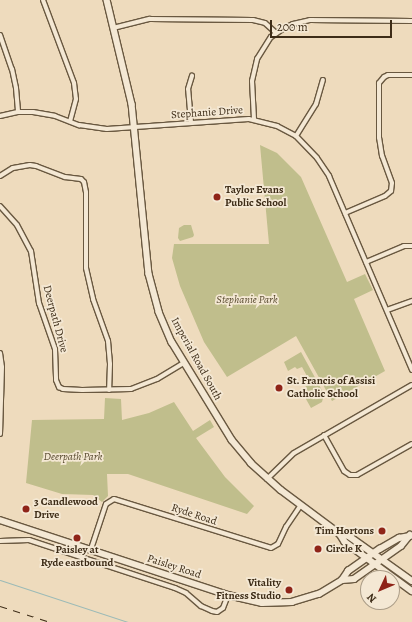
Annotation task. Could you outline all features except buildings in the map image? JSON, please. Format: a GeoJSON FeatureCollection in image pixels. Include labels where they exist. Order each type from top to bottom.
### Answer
{"type":"FeatureCollection","features":[{"type":"Feature","properties":{"kind":"street"},"geometry":{"type":"LineString","coordinates":[[43,0],[74,83],[76,99],[70,121]]}},
{"type":"Feature","properties":{"kind":"street","name":"Imperial Road South"},"geometry":{"type":"LineString","coordinates":[[107,0],[130,91],[149,274],[159,312],[172,342],[232,440],[251,463],[267,479],[340,534],[345,542],[412,591]]}},
{"type":"Feature","properties":{"kind":"street"},"geometry":{"type":"LineString","coordinates":[[113,28],[150,19],[253,20],[265,23],[276,33]]}},
{"type":"Feature","properties":{"kind":"street"},"geometry":{"type":"LineString","coordinates":[[254,119],[252,81],[254,67],[261,50],[276,33],[293,24],[305,21],[412,21]]}},
{"type":"Feature","properties":{"kind":"street"},"geometry":{"type":"LineString","coordinates":[[0,36],[12,69],[16,88],[18,112]]}},
{"type":"Feature","properties":{"kind":"street"},"geometry":{"type":"LineString","coordinates":[[345,213],[385,196],[390,191],[392,183],[382,156],[379,138],[379,83],[384,76],[388,74],[412,75]]}},
{"type":"Feature","properties":{"kind":"street"},"geometry":{"type":"LineString","coordinates":[[191,122],[188,89],[192,76]]}},
{"type":"Feature","properties":{"kind":"street"},"geometry":{"type":"LineString","coordinates":[[296,136],[316,104],[323,80]]}},
{"type":"Feature","properties":{"kind":"street","name":"Stephanie Drive"},"geometry":{"type":"LineString","coordinates":[[0,116],[18,112],[45,113],[93,127],[113,129],[191,122],[254,119],[277,126],[296,136],[311,150],[322,164],[345,213],[412,370]]}},
{"type":"Feature","properties":{"kind":"street"},"geometry":{"type":"LineString","coordinates":[[0,176],[13,168],[30,165],[65,177],[77,178],[84,182],[86,192],[86,268],[93,299],[108,341],[110,364],[109,390]]}},
{"type":"Feature","properties":{"kind":"street","name":"Deerpath Drive"},"geometry":{"type":"LineString","coordinates":[[0,206],[17,225],[30,251],[39,303],[55,349],[57,384],[63,389],[131,389],[157,380],[184,363]]}},
{"type":"Feature","properties":{"kind":"street"},"geometry":{"type":"LineString","coordinates":[[366,262],[404,246],[412,246]]}},
{"type":"Feature","properties":{"kind":"street"},"geometry":{"type":"LineString","coordinates":[[386,310],[412,302]]}},
{"type":"Feature","properties":{"kind":"street"},"geometry":{"type":"LineString","coordinates":[[0,353],[2,367],[0,434]]}},
{"type":"Feature","properties":{"kind":"street"},"geometry":{"type":"LineString","coordinates":[[267,479],[294,452],[412,386]]}},
{"type":"Feature","properties":{"kind":"street"},"geometry":{"type":"LineString","coordinates":[[324,435],[344,471],[350,475],[357,475],[412,444]]}},
{"type":"Feature","properties":{"kind":"street","name":"Ryde Road"},"geometry":{"type":"LineString","coordinates":[[91,549],[106,504],[114,499],[271,548],[278,544],[286,527],[301,505]]}},
{"type":"Feature","properties":{"kind":"street","name":"Paisley Road"},"geometry":{"type":"LineString","coordinates":[[0,520],[228,595],[262,603],[292,602],[319,594],[342,580],[348,571],[367,558],[399,538],[411,535]]}},
{"type":"Feature","properties":{"kind":"street","name":"Imperial Road South"},"geometry":{"type":"LineString","coordinates":[[340,534],[349,536],[412,581]]}},
{"type":"Feature","properties":{"kind":"street","name":"Paisley Road"},"geometry":{"type":"LineString","coordinates":[[342,580],[354,579],[401,546],[411,535]]}},
{"type":"Feature","properties":{"kind":"street"},"geometry":{"type":"LineString","coordinates":[[0,541],[29,540],[161,583],[186,593],[201,606],[212,611],[221,611],[225,605],[228,595]]}},
{"type":"Feature","properties":{"kind":"green space","name":"Stephanie Park"},"geometry":{"type":"Polygon","coordinates":[[[260,145],[277,153],[301,177],[347,282],[365,274],[373,290],[354,299],[385,371],[332,401],[296,336],[227,377],[204,342],[180,286],[172,258],[174,244],[269,244],[260,145]]]}},
{"type":"Feature","properties":{"kind":"green space"},"geometry":{"type":"Polygon","coordinates":[[[184,225],[191,225],[194,235],[193,237],[180,241],[178,238],[179,228],[184,225]]]}},
{"type":"Feature","properties":{"kind":"green space"},"geometry":{"type":"Polygon","coordinates":[[[301,352],[324,394],[322,402],[311,408],[302,392],[307,389],[303,381],[308,378],[302,367],[297,369],[295,367],[288,371],[284,362],[301,352]]]}},
{"type":"Feature","properties":{"kind":"green space","name":"Deerpath Park"},"geometry":{"type":"Polygon","coordinates":[[[105,398],[121,399],[122,420],[149,413],[174,402],[193,431],[210,420],[214,427],[196,438],[225,477],[254,506],[247,514],[128,474],[107,474],[108,496],[102,502],[93,495],[62,494],[26,483],[32,420],[104,419],[105,398]]]}},
{"type":"Feature","properties":{"kind":"waterway"},"geometry":{"type":"LineString","coordinates":[[0,580],[128,622]]}},
{"type":"Feature","properties":{"kind":"railway"},"geometry":{"type":"LineString","coordinates":[[0,606],[50,622]]}},
{"type":"Feature","properties":{"kind":"place","name":"Taylor Evans Public School"},"geometry":{"type":"Point","coordinates":[217,197]}},
{"type":"Feature","properties":{"kind":"place","name":"St. Francis of Assisi Catholic School"},"geometry":{"type":"Point","coordinates":[279,388]}},
{"type":"Feature","properties":{"kind":"place","name":"3 Candlewood Drive"},"geometry":{"type":"Point","coordinates":[26,509]}},
{"type":"Feature","properties":{"kind":"place","name":"Tim Hortons"},"geometry":{"type":"Point","coordinates":[382,531]}},
{"type":"Feature","properties":{"kind":"place","name":"Paisley at Ryde eastbound"},"geometry":{"type":"Point","coordinates":[77,538]}},
{"type":"Feature","properties":{"kind":"place","name":"Circle K"},"geometry":{"type":"Point","coordinates":[318,549]}},
{"type":"Feature","properties":{"kind":"place","name":"Vitality Fitness Studio"},"geometry":{"type":"Point","coordinates":[289,590]}}]}
